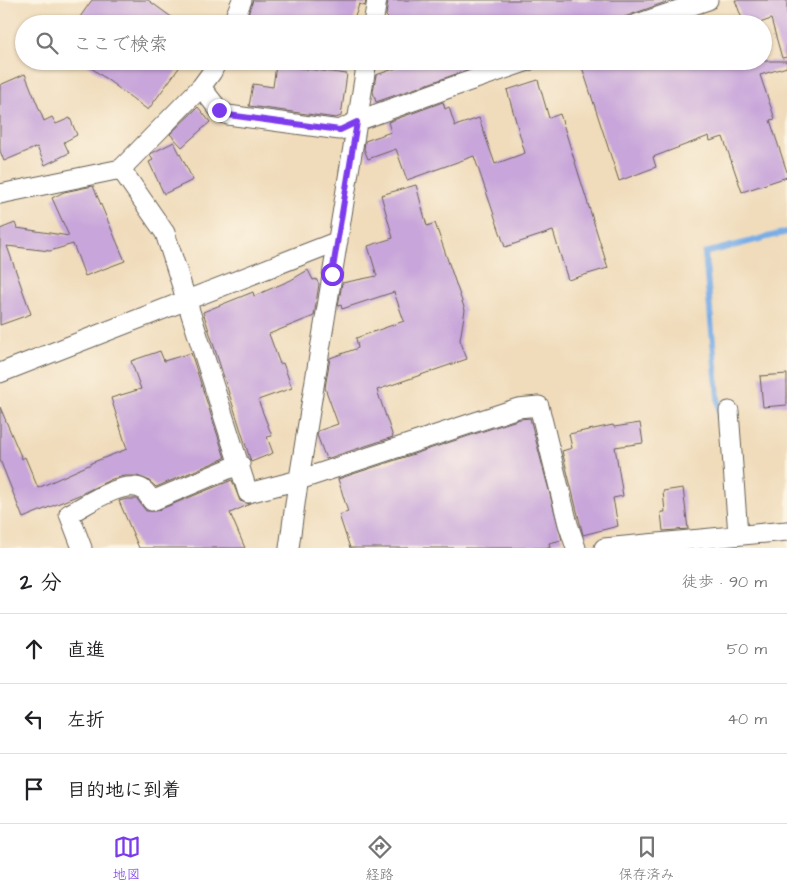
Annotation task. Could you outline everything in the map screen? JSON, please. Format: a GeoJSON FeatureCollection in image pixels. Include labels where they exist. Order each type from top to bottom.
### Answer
{"type":"FeatureCollection","features":[{"type":"Feature","properties":{"kind":"street"},"geometry":{"type":"LineString","coordinates":[[236,15],[242,0]]}},
{"type":"Feature","properties":{"kind":"street"},"geometry":{"type":"LineString","coordinates":[[375,15],[377,0]]}},
{"type":"Feature","properties":{"kind":"street"},"geometry":{"type":"LineString","coordinates":[[664,15],[708,0]]}},
{"type":"Feature","properties":{"kind":"street"},"geometry":{"type":"LineString","coordinates":[[0,194],[121,169],[201,87],[213,70]]}},
{"type":"Feature","properties":{"kind":"street"},"geometry":{"type":"LineString","coordinates":[[289,548],[366,70]]}},
{"type":"Feature","properties":{"kind":"street"},"geometry":{"type":"LineString","coordinates":[[201,87],[219,110],[228,115],[340,130],[357,122],[503,70]]}},
{"type":"Feature","properties":{"kind":"street"},"geometry":{"type":"LineString","coordinates":[[121,169],[165,233],[248,493],[299,480],[518,408],[538,406],[568,524],[576,548]]}},
{"type":"Feature","properties":{"kind":"street"},"geometry":{"type":"LineString","coordinates":[[0,373],[338,241]]}},
{"type":"Feature","properties":{"kind":"street"},"geometry":{"type":"LineString","coordinates":[[729,412],[741,539]]}},
{"type":"Feature","properties":{"kind":"street"},"geometry":{"type":"LineString","coordinates":[[82,548],[69,514],[102,496],[130,487],[143,489],[152,501],[240,464]]}},
{"type":"Feature","properties":{"kind":"street"},"geometry":{"type":"LineString","coordinates":[[604,548],[741,539],[787,531]]}},
{"type":"Feature","properties":{"kind":"building"},"geometry":{"type":"Polygon","coordinates":[[[92,0],[148,0],[169,15],[81,15],[92,0]]]}},
{"type":"Feature","properties":{"kind":"building"},"geometry":{"type":"Polygon","coordinates":[[[253,0],[366,0],[365,6],[359,4],[355,15],[248,15],[253,0]]]}},
{"type":"Feature","properties":{"kind":"building"},"geometry":{"type":"Polygon","coordinates":[[[388,0],[665,0],[666,2],[630,15],[386,15],[388,0]]]}},
{"type":"Feature","properties":{"kind":"building"},"geometry":{"type":"Polygon","coordinates":[[[735,0],[787,0],[787,57],[782,58],[772,23],[772,15],[741,15],[735,0]]]}},
{"type":"Feature","properties":{"kind":"building"},"geometry":{"type":"Polygon","coordinates":[[[772,61],[787,61],[787,67],[760,75],[775,119],[770,120],[787,177],[742,192],[723,137],[710,141],[709,136],[653,157],[656,167],[619,181],[583,70],[772,70],[772,61]]]}},
{"type":"Feature","properties":{"kind":"building"},"geometry":{"type":"Polygon","coordinates":[[[94,70],[177,70],[148,110],[94,70]]]}},
{"type":"Feature","properties":{"kind":"building"},"geometry":{"type":"Polygon","coordinates":[[[275,70],[315,70],[347,74],[341,116],[336,118],[249,106],[253,84],[273,87],[275,70]]]}},
{"type":"Feature","properties":{"kind":"building"},"geometry":{"type":"Polygon","coordinates":[[[391,70],[468,70],[376,102],[373,92],[376,75],[391,70]]]}},
{"type":"Feature","properties":{"kind":"building"},"geometry":{"type":"Polygon","coordinates":[[[25,74],[44,121],[52,117],[56,124],[70,118],[77,135],[64,142],[69,153],[45,165],[37,147],[4,161],[0,151],[0,85],[25,74]]]}},
{"type":"Feature","properties":{"kind":"building"},"geometry":{"type":"Polygon","coordinates":[[[538,80],[549,118],[560,114],[608,268],[568,280],[553,231],[505,247],[474,156],[407,180],[396,149],[368,159],[364,149],[365,141],[391,132],[388,122],[443,102],[445,109],[449,107],[455,126],[479,118],[495,164],[525,153],[507,90],[538,80]]]}},
{"type":"Feature","properties":{"kind":"building"},"geometry":{"type":"Polygon","coordinates":[[[198,107],[210,122],[182,147],[170,134],[198,107]]]}},
{"type":"Feature","properties":{"kind":"building"},"geometry":{"type":"Polygon","coordinates":[[[174,142],[193,180],[164,194],[149,162],[153,160],[150,155],[174,142]]]}},
{"type":"Feature","properties":{"kind":"building"},"geometry":{"type":"Polygon","coordinates":[[[416,185],[427,226],[435,223],[465,310],[460,340],[467,359],[377,390],[393,437],[326,459],[317,435],[318,431],[338,424],[325,388],[330,358],[358,348],[356,338],[404,321],[394,292],[342,309],[341,305],[338,306],[342,283],[377,276],[368,246],[393,238],[381,195],[416,185]]]}},
{"type":"Feature","properties":{"kind":"building"},"geometry":{"type":"Polygon","coordinates":[[[93,186],[125,261],[85,276],[73,244],[50,251],[7,246],[31,314],[0,325],[0,229],[15,223],[17,228],[69,236],[52,198],[64,192],[93,186]]]}},
{"type":"Feature","properties":{"kind":"building"},"geometry":{"type":"Polygon","coordinates":[[[308,270],[313,280],[316,279],[319,284],[314,316],[269,334],[280,364],[283,363],[292,388],[258,400],[272,436],[267,437],[273,453],[251,462],[203,312],[253,292],[254,296],[291,280],[308,270]]]}},
{"type":"Feature","properties":{"kind":"building"},"geometry":{"type":"Polygon","coordinates":[[[160,351],[164,361],[191,353],[225,458],[156,487],[148,480],[137,476],[124,476],[112,479],[23,518],[0,460],[0,407],[22,459],[25,457],[38,488],[91,463],[127,449],[111,398],[141,389],[131,361],[160,351]]]}},
{"type":"Feature","properties":{"kind":"building"},"geometry":{"type":"Polygon","coordinates":[[[787,374],[787,405],[763,407],[760,376],[787,374]]]}},
{"type":"Feature","properties":{"kind":"building"},"geometry":{"type":"Polygon","coordinates":[[[530,418],[562,540],[549,543],[550,548],[350,548],[339,515],[348,512],[338,479],[520,419],[530,418]]]}},
{"type":"Feature","properties":{"kind":"building"},"geometry":{"type":"Polygon","coordinates":[[[640,423],[643,443],[615,447],[623,496],[613,498],[618,526],[583,535],[562,451],[572,448],[569,434],[613,425],[614,427],[640,423]]]}},
{"type":"Feature","properties":{"kind":"building"},"geometry":{"type":"Polygon","coordinates":[[[232,480],[240,501],[250,504],[230,513],[245,548],[139,548],[119,501],[137,499],[146,511],[156,511],[232,480]]]}},
{"type":"Feature","properties":{"kind":"building"},"geometry":{"type":"Polygon","coordinates":[[[683,488],[688,529],[663,531],[661,512],[665,512],[663,491],[683,488]]]}},
{"type":"Feature","properties":{"kind":"waterway"},"geometry":{"type":"LineString","coordinates":[[720,420],[705,253],[787,232]]}},
{"type":"Feature","properties":{"kind":"route"},"geometry":{"type":"LineString","coordinates":[[219,110],[228,115],[340,130],[357,122],[332,274]]}}]}
